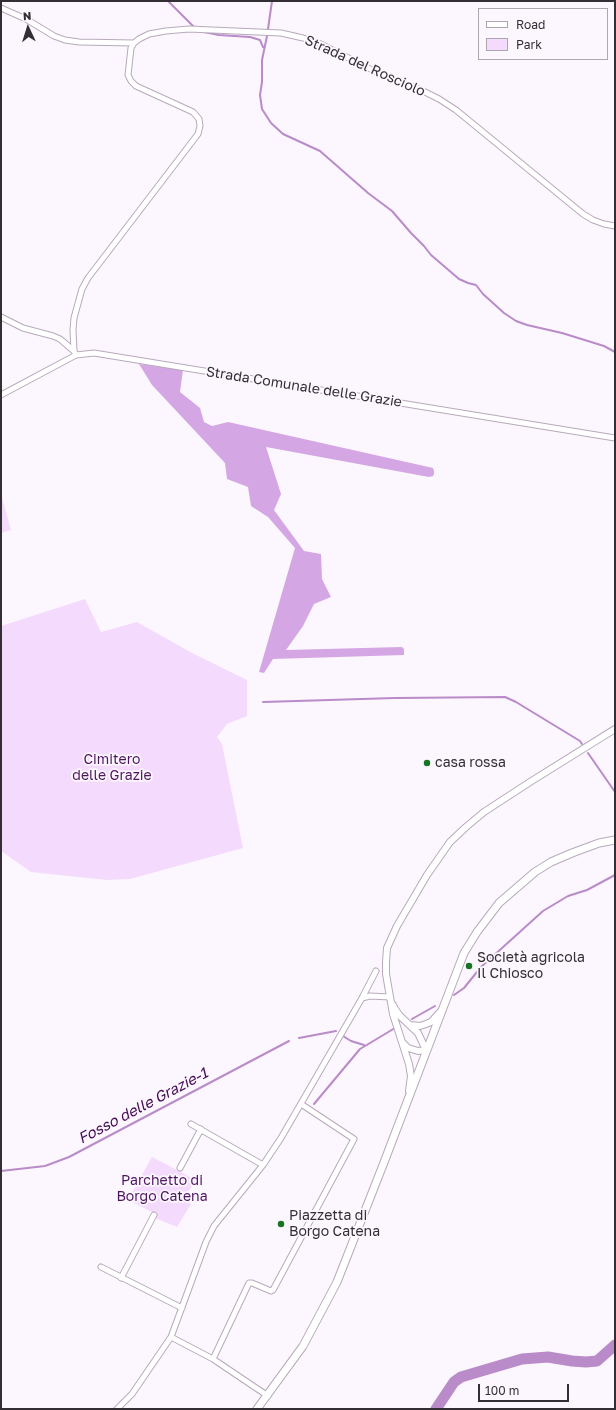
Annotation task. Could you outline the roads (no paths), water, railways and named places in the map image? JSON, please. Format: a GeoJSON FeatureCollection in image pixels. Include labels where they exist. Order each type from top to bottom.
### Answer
{"type":"FeatureCollection","features":[{"type":"Feature","properties":{"kind":"main road"},"geometry":{"type":"LineString","coordinates":[[257,1409],[268,1396],[303,1346],[337,1282],[464,953],[477,932],[499,903],[535,872],[551,862],[599,843],[615,840]]}},
{"type":"Feature","properties":{"kind":"street"},"geometry":{"type":"LineString","coordinates":[[1,8],[26,19],[54,36],[65,40],[79,42],[134,43],[131,48],[128,64],[128,75],[131,81],[136,86],[193,112],[199,119],[200,126],[198,134],[88,278],[82,289],[73,324],[75,353]]}},
{"type":"Feature","properties":{"kind":"street","name":"Strada del Rosciolo"},"geometry":{"type":"LineString","coordinates":[[134,43],[139,38],[149,34],[189,29],[281,33],[321,44],[384,76],[421,90],[439,99],[456,110],[583,214],[593,220],[615,226]]}},
{"type":"Feature","properties":{"kind":"street"},"geometry":{"type":"LineString","coordinates":[[1,317],[23,328],[60,339],[75,353]]}},
{"type":"Feature","properties":{"kind":"street","name":"Strada Comunale delle Grazie"},"geometry":{"type":"LineString","coordinates":[[1,395],[75,353],[94,353],[615,438]]}},
{"type":"Feature","properties":{"kind":"street"},"geometry":{"type":"LineString","coordinates":[[408,1097],[411,1076],[409,1064],[393,1014],[386,974],[387,948],[400,919],[427,875],[450,842],[466,827],[484,812],[615,729]]}},
{"type":"Feature","properties":{"kind":"street"},"geometry":{"type":"LineString","coordinates":[[117,1409],[132,1394],[171,1337],[206,1242],[214,1226],[263,1165],[281,1138],[376,971]]}},
{"type":"Feature","properties":{"kind":"street"},"geometry":{"type":"LineString","coordinates":[[362,998],[370,996],[390,997]]}},
{"type":"Feature","properties":{"kind":"street"},"geometry":{"type":"LineString","coordinates":[[390,997],[395,1009],[418,1033],[426,1050],[408,1048],[402,1042]]}},
{"type":"Feature","properties":{"kind":"street"},"geometry":{"type":"LineString","coordinates":[[410,1025],[420,1026],[432,1022],[443,1008]]}},
{"type":"Feature","properties":{"kind":"street"},"geometry":{"type":"LineString","coordinates":[[213,1359],[249,1283],[271,1291],[273,1290],[354,1139],[301,1104]]}},
{"type":"Feature","properties":{"kind":"street"},"geometry":{"type":"LineString","coordinates":[[191,1124],[263,1165]]}},
{"type":"Feature","properties":{"kind":"street"},"geometry":{"type":"LineString","coordinates":[[180,1168],[201,1129]]}},
{"type":"Feature","properties":{"kind":"street"},"geometry":{"type":"LineString","coordinates":[[121,1278],[154,1215]]}},
{"type":"Feature","properties":{"kind":"street"},"geometry":{"type":"LineString","coordinates":[[101,1267],[182,1308]]}},
{"type":"Feature","properties":{"kind":"street"},"geometry":{"type":"LineString","coordinates":[[171,1337],[213,1359],[268,1396]]}},
{"type":"Feature","properties":{"kind":"waterway"},"geometry":{"type":"LineString","coordinates":[[168,1],[194,27]]}},
{"type":"Feature","properties":{"kind":"waterway"},"geometry":{"type":"LineString","coordinates":[[272,1],[262,60],[262,82],[260,95],[262,109],[271,123],[283,134],[320,151],[368,193],[392,211],[431,255],[459,279],[476,285],[483,294],[504,313],[516,321],[604,346],[615,352]]}},
{"type":"Feature","properties":{"kind":"waterway"},"geometry":{"type":"LineString","coordinates":[[204,32],[219,35],[250,37],[260,40],[263,47]]}},
{"type":"Feature","properties":{"kind":"waterway"},"geometry":{"type":"LineString","coordinates":[[263,702],[395,698],[505,697],[516,702],[580,741],[582,744]]}},
{"type":"Feature","properties":{"kind":"waterway"},"geometry":{"type":"LineString","coordinates":[[588,753],[615,792]]}},
{"type":"Feature","properties":{"kind":"waterway","name":"Fosso delle Grazie-1"},"geometry":{"type":"LineString","coordinates":[[454,995],[464,988],[481,967],[543,911],[568,896],[587,890],[615,875]]}},
{"type":"Feature","properties":{"kind":"waterway","name":"Fosso delle Grazie-1"},"geometry":{"type":"LineString","coordinates":[[412,1019],[435,1006]]}},
{"type":"Feature","properties":{"kind":"waterway"},"geometry":{"type":"LineString","coordinates":[[314,1104],[360,1049],[395,1028]]}},
{"type":"Feature","properties":{"kind":"waterway","name":"Fosso delle Grazie-1"},"geometry":{"type":"LineString","coordinates":[[299,1038],[336,1031]]}},
{"type":"Feature","properties":{"kind":"waterway","name":"Fosso delle Grazie-1"},"geometry":{"type":"LineString","coordinates":[[343,1036],[351,1041],[364,1045]]}},
{"type":"Feature","properties":{"kind":"waterway","name":"Fosso delle Grazie-1"},"geometry":{"type":"LineString","coordinates":[[1,1171],[45,1166],[69,1157],[289,1041]]}},
{"type":"Feature","properties":{"kind":"waterway"},"geometry":{"type":"LineString","coordinates":[[436,1409],[454,1382],[461,1377],[522,1359],[548,1357],[572,1361],[597,1361],[615,1345]]}},
{"type":"Feature","properties":{"kind":"place","name":"casa rossa"},"geometry":{"type":"Point","coordinates":[427,763]}},
{"type":"Feature","properties":{"kind":"place","name":"Società agricola Il Chiosco"},"geometry":{"type":"Point","coordinates":[469,966]}},
{"type":"Feature","properties":{"kind":"place","name":"Piazzetta di Borgo Catena"},"geometry":{"type":"Point","coordinates":[281,1224]}},
{"type":"Feature","properties":{"kind":"park label","name":"Cimitero delle Grazie"},"geometry":{"type":"Point","coordinates":[112,768]}},
{"type":"Feature","properties":{"kind":"park label","name":"Parchetto di Borgo Catena"},"geometry":{"type":"Point","coordinates":[162,1190]}}]}
